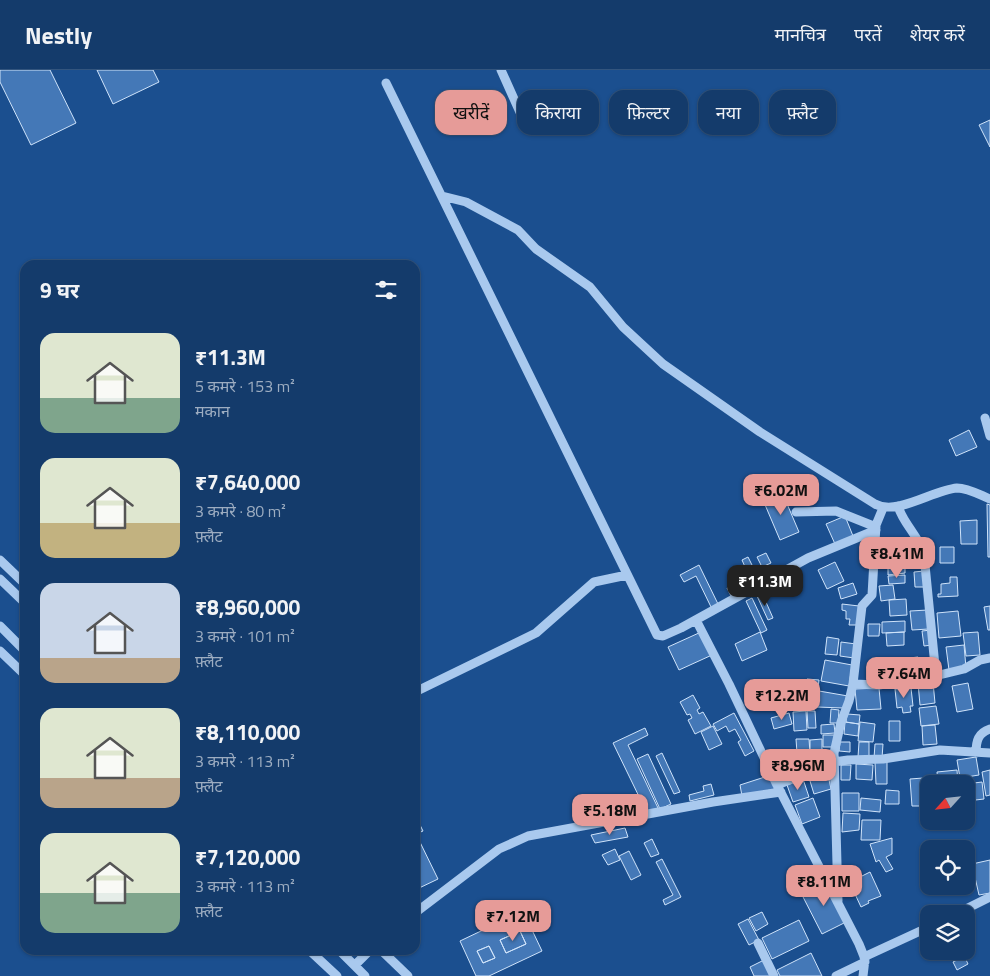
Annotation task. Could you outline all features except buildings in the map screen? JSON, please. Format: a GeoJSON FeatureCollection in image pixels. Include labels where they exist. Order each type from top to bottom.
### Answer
{"type":"FeatureCollection","features":[{"type":"Feature","properties":{"kind":"street"},"geometry":{"type":"LineString","coordinates":[[501,70],[517,105]]}},
{"type":"Feature","properties":{"kind":"street"},"geometry":{"type":"LineString","coordinates":[[386,83],[658,636],[667,635],[696,620],[808,558],[876,528]]}},
{"type":"Feature","properties":{"kind":"street"},"geometry":{"type":"LineString","coordinates":[[442,196],[466,202],[518,230],[536,249],[587,283],[624,328],[663,364],[760,432],[831,478],[883,508],[898,506],[958,488],[990,499]]}},
{"type":"Feature","properties":{"kind":"street"},"geometry":{"type":"LineString","coordinates":[[985,418],[990,436]]}},
{"type":"Feature","properties":{"kind":"street"},"geometry":{"type":"LineString","coordinates":[[898,506],[922,547],[924,555],[936,676]]}},
{"type":"Feature","properties":{"kind":"street"},"geometry":{"type":"LineString","coordinates":[[838,901],[834,762],[840,722],[854,684],[862,606],[870,598],[872,592],[876,528],[883,508]]}},
{"type":"Feature","properties":{"kind":"street"},"geometry":{"type":"LineString","coordinates":[[796,512],[836,511],[876,528]]}},
{"type":"Feature","properties":{"kind":"street"},"geometry":{"type":"LineString","coordinates":[[0,560],[20,579]]}},
{"type":"Feature","properties":{"kind":"street"},"geometry":{"type":"LineString","coordinates":[[420,690],[536,633],[594,582],[627,575]]}},
{"type":"Feature","properties":{"kind":"street"},"geometry":{"type":"LineString","coordinates":[[0,579],[20,598]]}},
{"type":"Feature","properties":{"kind":"street"},"geometry":{"type":"LineString","coordinates":[[696,620],[730,684],[779,789],[838,901],[864,959],[863,976]]}},
{"type":"Feature","properties":{"kind":"street"},"geometry":{"type":"LineString","coordinates":[[0,626],[20,645]]}},
{"type":"Feature","properties":{"kind":"street"},"geometry":{"type":"LineString","coordinates":[[0,651],[20,670]]}},
{"type":"Feature","properties":{"kind":"street"},"geometry":{"type":"LineString","coordinates":[[854,684],[892,683],[936,676],[964,669],[980,660],[990,658]]}},
{"type":"Feature","properties":{"kind":"street"},"geometry":{"type":"LineString","coordinates":[[976,753],[977,739],[982,733],[990,729]]}},
{"type":"Feature","properties":{"kind":"street"},"geometry":{"type":"LineString","coordinates":[[420,909],[499,849],[528,836],[779,789],[834,762],[883,759],[928,750],[990,753]]}},
{"type":"Feature","properties":{"kind":"street"},"geometry":{"type":"LineString","coordinates":[[974,905],[990,897]]}},
{"type":"Feature","properties":{"kind":"street"},"geometry":{"type":"LineString","coordinates":[[836,976],[864,959],[920,931]]}},
{"type":"Feature","properties":{"kind":"street"},"geometry":{"type":"LineString","coordinates":[[758,943],[774,976]]}},
{"type":"Feature","properties":{"kind":"street"},"geometry":{"type":"LineString","coordinates":[[314,955],[337,976]]}},
{"type":"Feature","properties":{"kind":"street"},"geometry":{"type":"LineString","coordinates":[[344,955],[366,976]]}},
{"type":"Feature","properties":{"kind":"street"},"geometry":{"type":"LineString","coordinates":[[354,965],[365,955]]}},
{"type":"Feature","properties":{"kind":"street"},"geometry":{"type":"LineString","coordinates":[[386,955],[408,976]]}}]}
